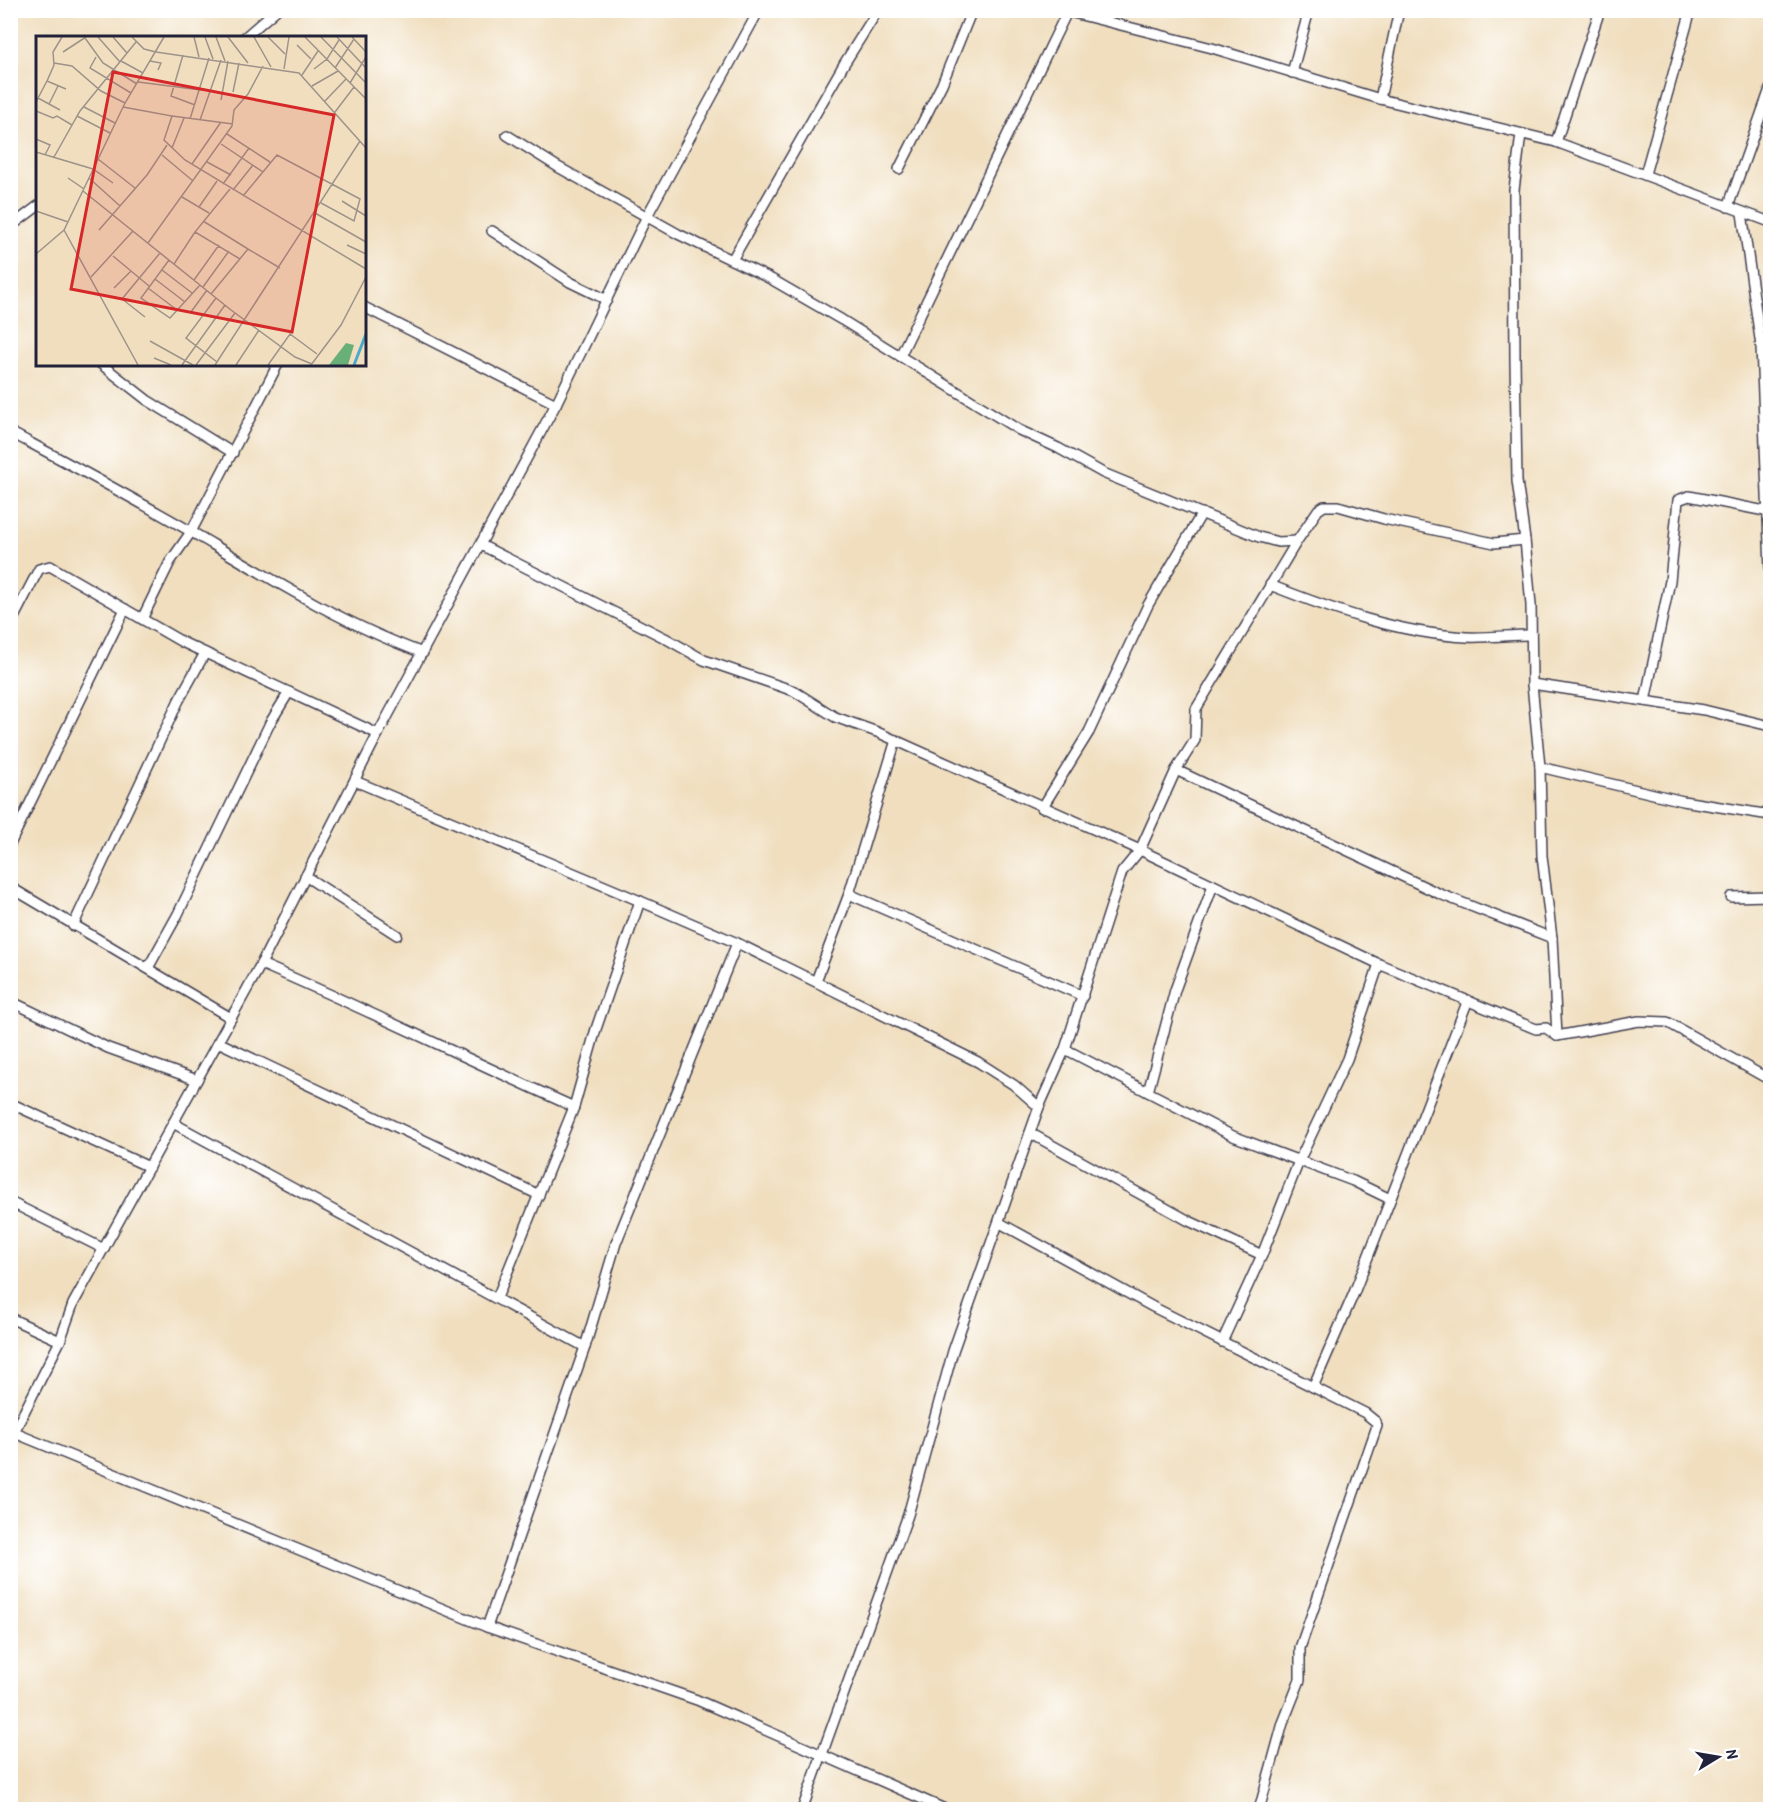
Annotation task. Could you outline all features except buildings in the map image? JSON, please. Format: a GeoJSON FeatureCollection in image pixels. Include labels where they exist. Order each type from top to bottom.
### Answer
{"type":"FeatureCollection","features":[{"type":"Feature","properties":{"kind":"street"},"geometry":{"type":"LineString","coordinates":[[246,36],[276,10]]}},
{"type":"Feature","properties":{"kind":"street"},"geometry":{"type":"LineString","coordinates":[[759,10],[647,216],[556,404],[378,734],[261,964],[73,1304],[60,1341],[12,1435],[487,1627],[697,1700],[947,1809]]}},
{"type":"Feature","properties":{"kind":"street"},"geometry":{"type":"LineString","coordinates":[[732,260],[838,74],[878,10]]}},
{"type":"Feature","properties":{"kind":"street"},"geometry":{"type":"LineString","coordinates":[[899,169],[942,84],[972,10]]}},
{"type":"Feature","properties":{"kind":"street"},"geometry":{"type":"LineString","coordinates":[[1292,73],[1309,10]]}},
{"type":"Feature","properties":{"kind":"street"},"geometry":{"type":"LineString","coordinates":[[1380,99],[1399,10]]}},
{"type":"Feature","properties":{"kind":"street"},"geometry":{"type":"LineString","coordinates":[[1556,142],[1600,10]]}},
{"type":"Feature","properties":{"kind":"street"},"geometry":{"type":"LineString","coordinates":[[1645,174],[1691,10]]}},
{"type":"Feature","properties":{"kind":"street"},"geometry":{"type":"LineString","coordinates":[[900,356],[1064,11],[1212,48],[1380,99],[1556,142],[1770,222]]}},
{"type":"Feature","properties":{"kind":"street"},"geometry":{"type":"LineString","coordinates":[[1728,207],[1770,89]]}},
{"type":"Feature","properties":{"kind":"street"},"geometry":{"type":"LineString","coordinates":[[1521,134],[1515,190],[1517,482],[1525,540],[1532,684],[1540,767],[1542,856],[1552,938],[1557,1036]]}},
{"type":"Feature","properties":{"kind":"street"},"geometry":{"type":"LineString","coordinates":[[507,135],[558,167],[647,216],[822,308],[1019,430],[1103,473],[1268,540],[1297,541]]}},
{"type":"Feature","properties":{"kind":"street"},"geometry":{"type":"LineString","coordinates":[[10,226],[36,207]]}},
{"type":"Feature","properties":{"kind":"street"},"geometry":{"type":"LineString","coordinates":[[1742,213],[1761,346],[1770,568]]}},
{"type":"Feature","properties":{"kind":"street"},"geometry":{"type":"LineString","coordinates":[[492,231],[570,282],[607,300]]}},
{"type":"Feature","properties":{"kind":"street"},"geometry":{"type":"LineString","coordinates":[[366,308],[556,404]]}},
{"type":"Feature","properties":{"kind":"street"},"geometry":{"type":"LineString","coordinates":[[104,366],[147,400],[233,453]]}},
{"type":"Feature","properties":{"kind":"street"},"geometry":{"type":"LineString","coordinates":[[142,619],[170,562],[191,532],[277,366]]}},
{"type":"Feature","properties":{"kind":"street"},"geometry":{"type":"LineString","coordinates":[[10,432],[191,532],[318,607],[376,636],[423,653]]}},
{"type":"Feature","properties":{"kind":"street"},"geometry":{"type":"LineString","coordinates":[[1645,701],[1670,581],[1678,500],[1689,496],[1769,512]]}},
{"type":"Feature","properties":{"kind":"street"},"geometry":{"type":"LineString","coordinates":[[802,1809],[908,1515],[952,1351],[1000,1223],[1039,1107],[1065,1049],[1122,872],[1140,850],[1176,770],[1195,740],[1196,709],[1318,510],[1330,506],[1494,543],[1525,540]]}},
{"type":"Feature","properties":{"kind":"street"},"geometry":{"type":"LineString","coordinates":[[1042,808],[1089,732],[1148,605],[1202,513]]}},
{"type":"Feature","properties":{"kind":"street"},"geometry":{"type":"LineString","coordinates":[[481,545],[704,660],[794,691],[835,717],[896,741],[1140,850],[1379,964],[1536,1029],[1546,1028],[1557,1036],[1639,1021],[1667,1022],[1770,1080]]}},
{"type":"Feature","properties":{"kind":"street"},"geometry":{"type":"LineString","coordinates":[[10,625],[39,569],[46,566],[205,653],[378,734]]}},
{"type":"Feature","properties":{"kind":"street"},"geometry":{"type":"LineString","coordinates":[[1270,585],[1338,612],[1414,629],[1466,637],[1531,635]]}},
{"type":"Feature","properties":{"kind":"street"},"geometry":{"type":"LineString","coordinates":[[10,844],[125,609]]}},
{"type":"Feature","properties":{"kind":"street"},"geometry":{"type":"LineString","coordinates":[[73,926],[179,700],[205,653]]}},
{"type":"Feature","properties":{"kind":"street"},"geometry":{"type":"LineString","coordinates":[[1532,684],[1704,710],[1770,726]]}},
{"type":"Feature","properties":{"kind":"street"},"geometry":{"type":"LineString","coordinates":[[148,968],[194,884],[270,723],[289,692]]}},
{"type":"Feature","properties":{"kind":"street"},"geometry":{"type":"LineString","coordinates":[[816,981],[849,894],[896,741]]}},
{"type":"Feature","properties":{"kind":"street"},"geometry":{"type":"LineString","coordinates":[[1540,767],[1683,801],[1770,815]]}},
{"type":"Feature","properties":{"kind":"street"},"geometry":{"type":"LineString","coordinates":[[1176,770],[1440,894],[1552,938]]}},
{"type":"Feature","properties":{"kind":"street"},"geometry":{"type":"LineString","coordinates":[[355,782],[737,943],[978,1062],[1014,1085],[1039,1107]]}},
{"type":"Feature","properties":{"kind":"street"},"geometry":{"type":"LineString","coordinates":[[306,876],[397,934]]}},
{"type":"Feature","properties":{"kind":"street"},"geometry":{"type":"LineString","coordinates":[[1148,1092],[1175,990],[1213,885]]}},
{"type":"Feature","properties":{"kind":"street"},"geometry":{"type":"LineString","coordinates":[[10,886],[73,926],[231,1018]]}},
{"type":"Feature","properties":{"kind":"street"},"geometry":{"type":"LineString","coordinates":[[849,894],[1083,996]]}},
{"type":"Feature","properties":{"kind":"street"},"geometry":{"type":"LineString","coordinates":[[1731,897],[1770,896]]}},
{"type":"Feature","properties":{"kind":"street"},"geometry":{"type":"LineString","coordinates":[[497,1298],[574,1107],[596,1029],[640,901]]}},
{"type":"Feature","properties":{"kind":"street"},"geometry":{"type":"LineString","coordinates":[[487,1627],[585,1347],[616,1243],[737,943]]}},
{"type":"Feature","properties":{"kind":"street"},"geometry":{"type":"LineString","coordinates":[[261,964],[360,1007],[460,1056],[574,1107]]}},
{"type":"Feature","properties":{"kind":"street"},"geometry":{"type":"LineString","coordinates":[[1222,1342],[1262,1255],[1299,1161],[1347,1059],[1379,964]]}},
{"type":"Feature","properties":{"kind":"street"},"geometry":{"type":"LineString","coordinates":[[1313,1387],[1468,1000]]}},
{"type":"Feature","properties":{"kind":"street"},"geometry":{"type":"LineString","coordinates":[[10,1001],[108,1048],[197,1080]]}},
{"type":"Feature","properties":{"kind":"street"},"geometry":{"type":"LineString","coordinates":[[218,1042],[539,1195]]}},
{"type":"Feature","properties":{"kind":"street"},"geometry":{"type":"LineString","coordinates":[[1065,1049],[1233,1136],[1353,1181],[1390,1199]]}},
{"type":"Feature","properties":{"kind":"street"},"geometry":{"type":"LineString","coordinates":[[10,1103],[149,1167]]}},
{"type":"Feature","properties":{"kind":"street"},"geometry":{"type":"LineString","coordinates":[[173,1123],[585,1347]]}},
{"type":"Feature","properties":{"kind":"street"},"geometry":{"type":"LineString","coordinates":[[1030,1133],[1189,1221],[1262,1255]]}},
{"type":"Feature","properties":{"kind":"street"},"geometry":{"type":"LineString","coordinates":[[10,1202],[104,1249]]}},
{"type":"Feature","properties":{"kind":"street"},"geometry":{"type":"LineString","coordinates":[[1000,1223],[1153,1308],[1372,1417],[1377,1426],[1300,1648],[1300,1680],[1283,1723],[1259,1809]]}},
{"type":"Feature","properties":{"kind":"street"},"geometry":{"type":"LineString","coordinates":[[10,1318],[60,1341]]}}]}
